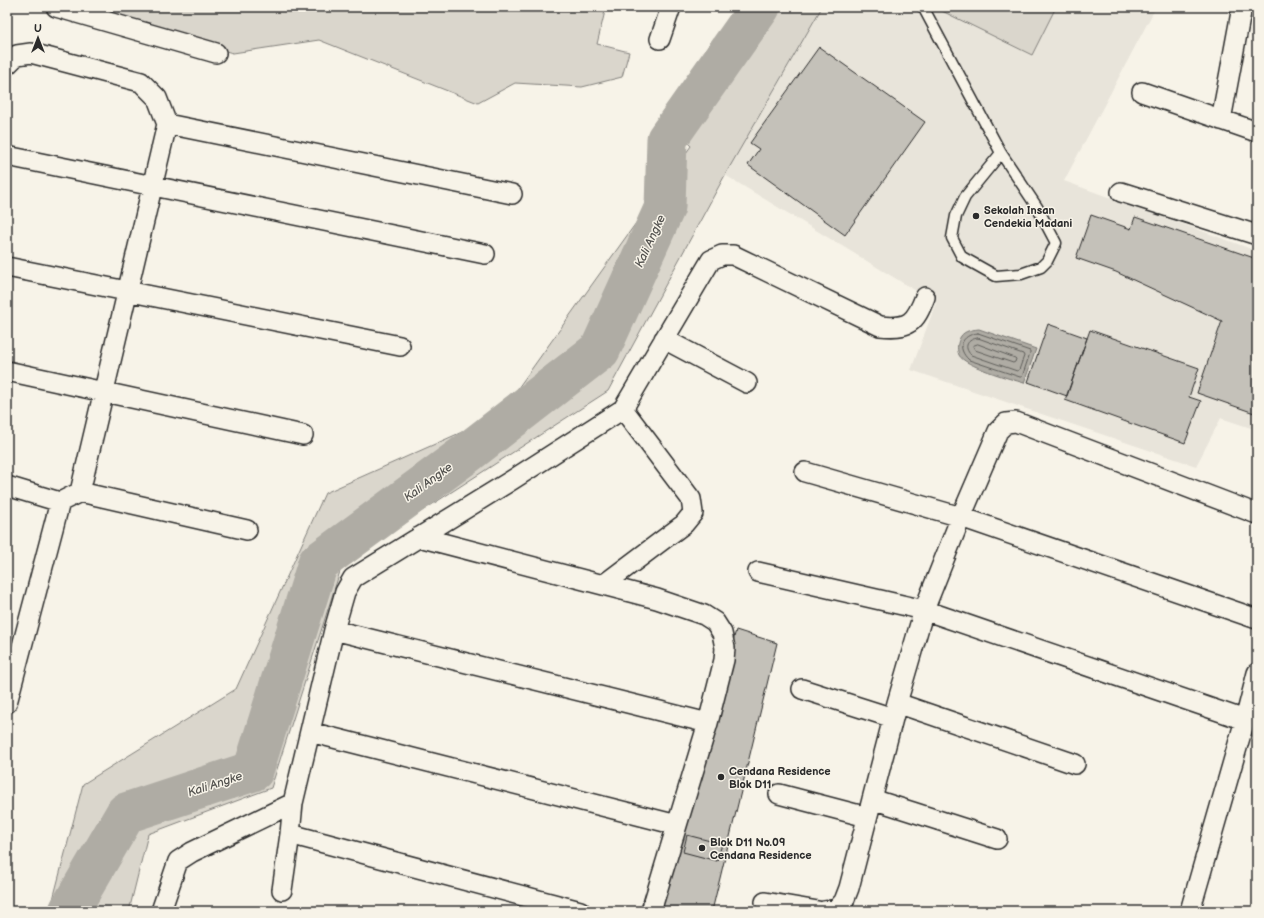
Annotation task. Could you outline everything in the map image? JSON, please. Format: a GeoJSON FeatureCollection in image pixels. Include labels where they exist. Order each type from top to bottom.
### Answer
{"type":"FeatureCollection","features":[{"type":"Feature","properties":{"kind":"street"},"geometry":{"type":"LineString","coordinates":[[56,7],[216,53]]}},
{"type":"Feature","properties":{"kind":"street"},"geometry":{"type":"LineString","coordinates":[[660,39],[671,7]]}},
{"type":"Feature","properties":{"kind":"street"},"geometry":{"type":"LineString","coordinates":[[1221,120],[1242,7]]}},
{"type":"Feature","properties":{"kind":"street"},"geometry":{"type":"LineString","coordinates":[[7,65],[17,55],[31,53],[141,82],[157,98],[167,124],[80,492]]}},
{"type":"Feature","properties":{"kind":"street"},"geometry":{"type":"LineString","coordinates":[[1142,92],[1257,132]]}},
{"type":"Feature","properties":{"kind":"street"},"geometry":{"type":"LineString","coordinates":[[167,124],[512,194]]}},
{"type":"Feature","properties":{"kind":"street"},"geometry":{"type":"LineString","coordinates":[[7,156],[485,254]]}},
{"type":"Feature","properties":{"kind":"street"},"geometry":{"type":"LineString","coordinates":[[1121,192],[1257,235]]}},
{"type":"Feature","properties":{"kind":"street"},"geometry":{"type":"LineString","coordinates":[[282,890],[293,803],[334,630],[345,592],[353,578],[512,480],[623,409],[711,260],[722,255],[733,255],[880,326],[895,328],[909,324],[919,311],[925,297]]}},
{"type":"Feature","properties":{"kind":"street"},"geometry":{"type":"LineString","coordinates":[[7,267],[400,346]]}},
{"type":"Feature","properties":{"kind":"street"},"geometry":{"type":"LineString","coordinates":[[664,339],[746,383]]}},
{"type":"Feature","properties":{"kind":"street"},"geometry":{"type":"LineString","coordinates":[[7,370],[303,435]]}},
{"type":"Feature","properties":{"kind":"street"},"geometry":{"type":"LineString","coordinates":[[603,585],[684,524],[693,513],[691,499],[623,409]]}},
{"type":"Feature","properties":{"kind":"street"},"geometry":{"type":"LineString","coordinates":[[824,911],[837,909],[844,900],[849,888],[895,711],[924,610],[998,431],[1006,423],[1016,422],[1257,514]]}},
{"type":"Feature","properties":{"kind":"street"},"geometry":{"type":"LineString","coordinates":[[805,472],[961,518],[1257,619]]}},
{"type":"Feature","properties":{"kind":"street"},"geometry":{"type":"LineString","coordinates":[[7,486],[60,502],[80,492],[247,530]]}},
{"type":"Feature","properties":{"kind":"street"},"geometry":{"type":"LineString","coordinates":[[7,703],[60,502]]}},
{"type":"Feature","properties":{"kind":"street"},"geometry":{"type":"LineString","coordinates":[[419,537],[657,599],[704,615],[714,622],[722,633],[725,648],[708,723],[651,911]]}},
{"type":"Feature","properties":{"kind":"street"},"geometry":{"type":"LineString","coordinates":[[758,572],[924,610],[1245,720]]}},
{"type":"Feature","properties":{"kind":"street"},"geometry":{"type":"LineString","coordinates":[[334,630],[708,723]]}},
{"type":"Feature","properties":{"kind":"street"},"geometry":{"type":"LineString","coordinates":[[1190,911],[1257,673]]}},
{"type":"Feature","properties":{"kind":"street"},"geometry":{"type":"LineString","coordinates":[[802,689],[895,711],[1075,764]]}},
{"type":"Feature","properties":{"kind":"street"},"geometry":{"type":"LineString","coordinates":[[310,732],[677,824]]}},
{"type":"Feature","properties":{"kind":"street"},"geometry":{"type":"LineString","coordinates":[[778,794],[869,808],[997,839]]}},
{"type":"Feature","properties":{"kind":"street"},"geometry":{"type":"LineString","coordinates":[[161,911],[178,861],[192,852],[293,803]]}},
{"type":"Feature","properties":{"kind":"street"},"geometry":{"type":"LineString","coordinates":[[290,834],[580,911]]}},
{"type":"Feature","properties":{"kind":"street"},"geometry":{"type":"LineString","coordinates":[[765,902],[818,911]]}},
{"type":"Feature","properties":{"kind":"lane"},"geometry":{"type":"LineString","coordinates":[[923,7],[1001,153],[1037,207],[1056,243],[1047,261],[1041,267],[1021,274],[996,276],[962,258],[952,238],[956,216],[965,197],[1001,153]]}},
{"type":"Feature","properties":{"kind":"shaded area"},"geometry":{"type":"Polygon","coordinates":[[[59,7],[606,7],[597,44],[629,52],[622,77],[582,87],[515,83],[478,103],[319,40],[233,53],[59,7]]]}},
{"type":"Feature","properties":{"kind":"shaded area"},"geometry":{"type":"Polygon","coordinates":[[[737,7],[822,7],[725,175],[608,391],[343,562],[271,788],[148,834],[129,911],[50,911],[83,784],[236,689],[325,493],[498,416],[691,146],[663,118],[737,7]]]}},
{"type":"Feature","properties":{"kind":"shaded area","name":"Sekolah Insan Cendekia Madani"},"geometry":{"type":"Polygon","coordinates":[[[822,7],[1156,7],[1064,181],[1257,251],[1257,430],[1221,418],[1196,466],[911,370],[936,303],[725,175],[822,7]]]}},
{"type":"Feature","properties":{"kind":"shaded area"},"geometry":{"type":"Polygon","coordinates":[[[944,7],[1056,7],[1032,55],[942,11],[944,7]]]}},
{"type":"Feature","properties":{"kind":"water"},"geometry":{"type":"Polygon","coordinates":[[[979,329],[1036,349],[1024,383],[978,368],[959,355],[958,344],[960,337],[964,333],[979,329]]]}},
{"type":"Feature","properties":{"kind":"building"},"geometry":{"type":"Polygon","coordinates":[[[819,47],[925,122],[845,235],[748,165],[759,149],[750,143],[819,47]]]}},
{"type":"Feature","properties":{"kind":"building"},"geometry":{"type":"Polygon","coordinates":[[[1091,215],[1131,229],[1135,217],[1257,259],[1257,414],[1197,393],[1222,321],[1116,272],[1076,258],[1091,215]]]}},
{"type":"Feature","properties":{"kind":"building"},"geometry":{"type":"Polygon","coordinates":[[[1048,324],[1087,338],[1067,396],[1028,382],[1048,324]]]}},
{"type":"Feature","properties":{"kind":"building"},"geometry":{"type":"Polygon","coordinates":[[[1090,330],[1199,368],[1189,397],[1201,401],[1185,443],[1065,400],[1090,330]]]}},
{"type":"Feature","properties":{"kind":"building","name":"Cendana Residence Blok D11"},"geometry":{"type":"Polygon","coordinates":[[[736,630],[777,643],[712,911],[661,911],[736,630]]]}},
{"type":"Feature","properties":{"kind":"building","name":"Blok D11 No.09 Cendana Residence"},"geometry":{"type":"Polygon","coordinates":[[[687,835],[722,844],[717,861],[683,852],[687,835]]]}},
{"type":"Feature","properties":{"kind":"waterway","name":"Kali Angke"},"geometry":{"type":"LineString","coordinates":[[69,911],[126,813],[253,771],[318,563],[466,454],[600,350],[665,207],[667,139],[760,7]]}},
{"type":"Feature","properties":{"kind":"place","name":"Sekolah Insan Cendekia Madani"},"geometry":{"type":"Point","coordinates":[976,216]}},
{"type":"Feature","properties":{"kind":"place","name":"Cendana Residence Blok D11"},"geometry":{"type":"Point","coordinates":[721,777]}},
{"type":"Feature","properties":{"kind":"place","name":"Blok D11 No.09 Cendana Residence"},"geometry":{"type":"Point","coordinates":[702,848]}}]}
